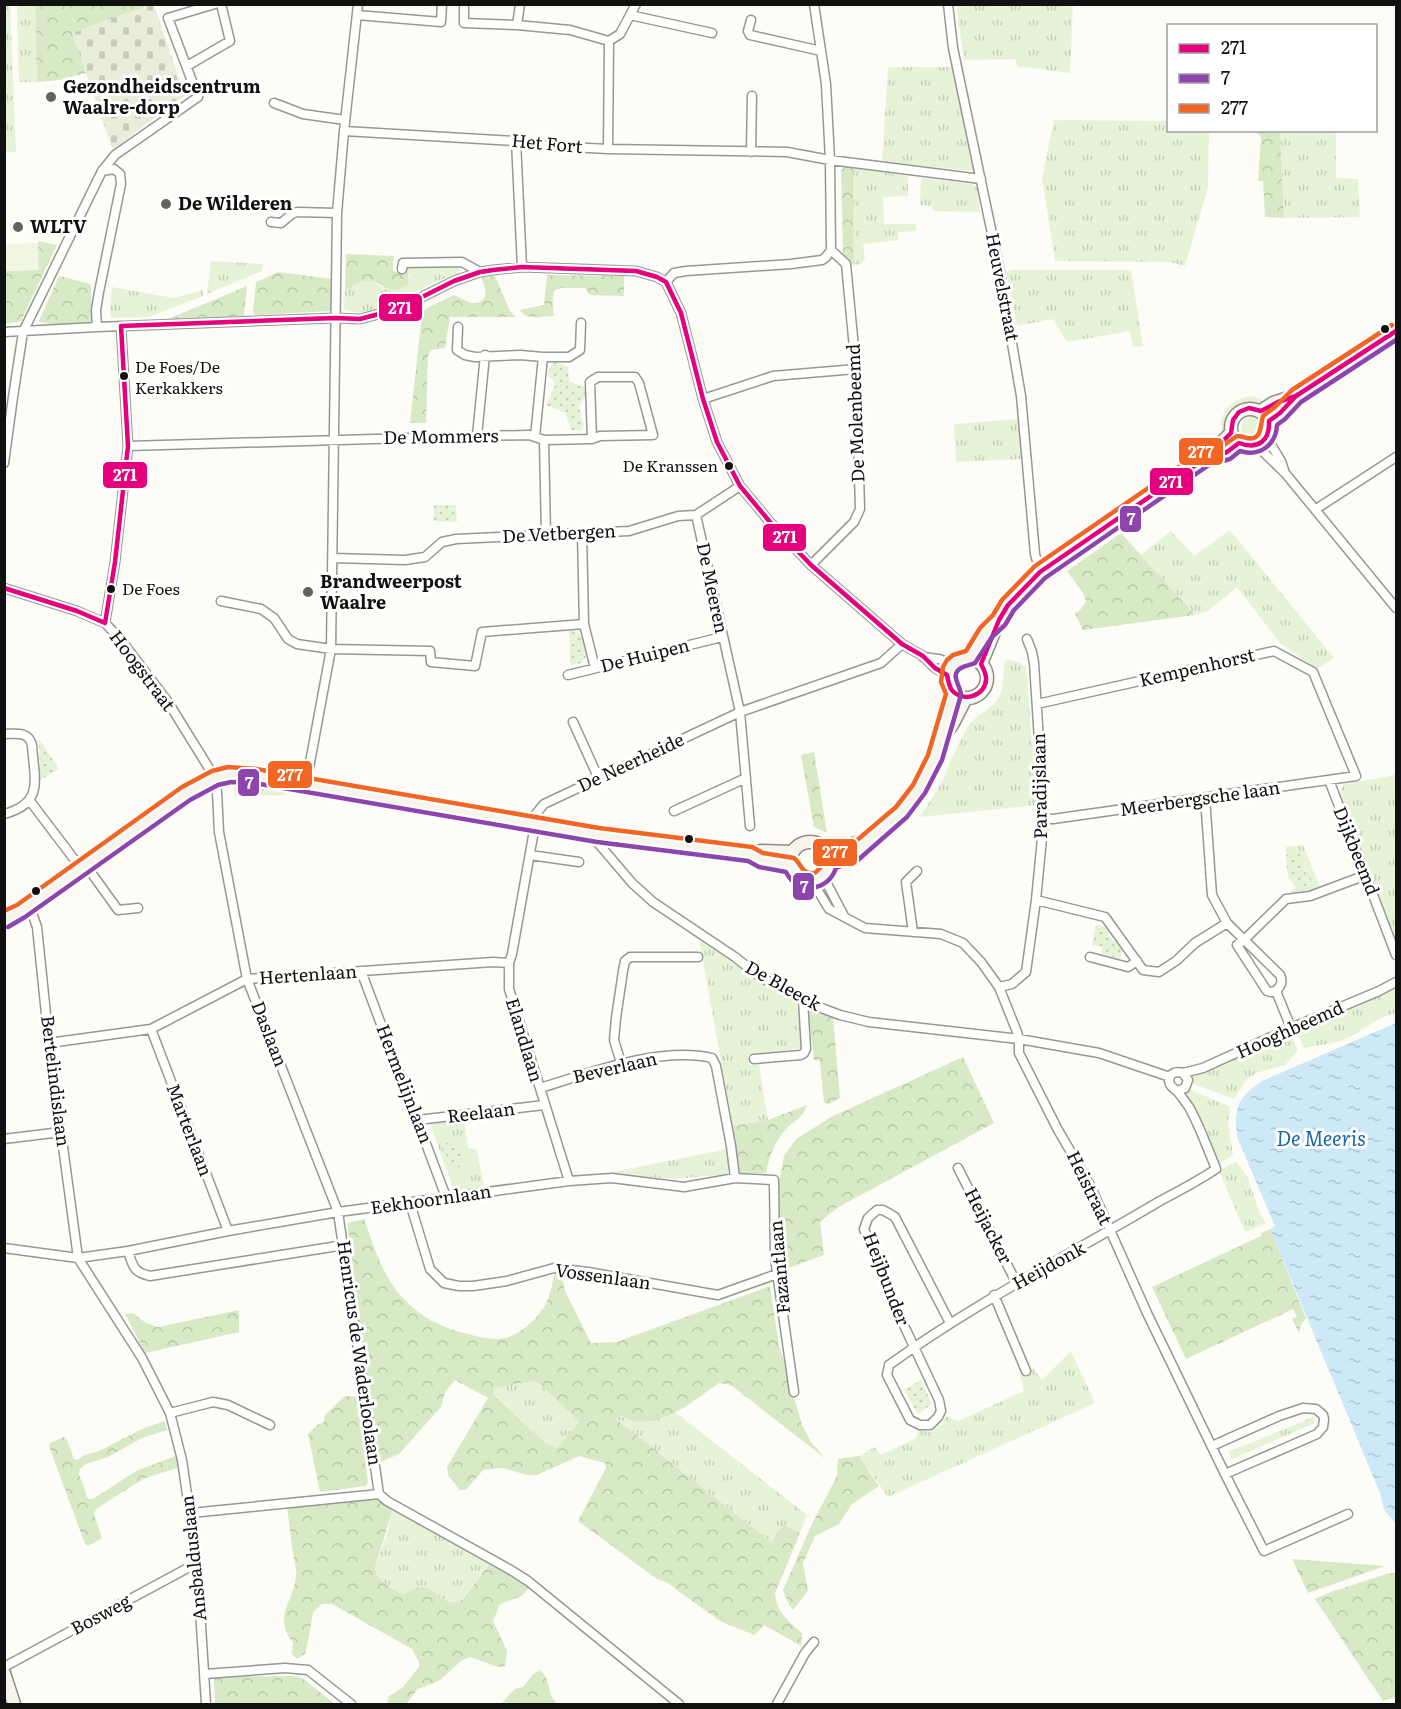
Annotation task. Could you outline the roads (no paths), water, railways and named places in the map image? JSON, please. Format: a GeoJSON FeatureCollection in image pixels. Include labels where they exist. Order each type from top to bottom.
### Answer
{"type":"FeatureCollection","features":[{"type":"Feature","properties":{"kind":"main road"},"geometry":{"type":"LineString","coordinates":[[1265,416],[1280,413],[1296,396],[1396,331]]}},
{"type":"Feature","properties":{"kind":"main road"},"geometry":{"type":"LineString","coordinates":[[1255,408],[1265,416],[1270,427],[1262,442],[1245,446],[1239,444],[1231,433],[1232,419],[1242,410],[1255,408]]}},
{"type":"Feature","properties":{"kind":"main road"},"geometry":{"type":"LineString","coordinates":[[976,661],[986,632],[1040,572],[1206,458],[1231,433]]}},
{"type":"Feature","properties":{"kind":"main road"},"geometry":{"type":"LineString","coordinates":[[1206,458],[1227,452],[1239,444]]}},
{"type":"Feature","properties":{"kind":"main road"},"geometry":{"type":"LineString","coordinates":[[963,658],[976,661],[987,676],[983,689],[979,694],[966,698],[954,693],[950,688],[950,670],[963,658]]}},
{"type":"Feature","properties":{"kind":"main road"},"geometry":{"type":"LineString","coordinates":[[828,856],[853,854],[902,812],[919,789],[935,758],[954,693]]}},
{"type":"Feature","properties":{"kind":"main road"},"geometry":{"type":"LineString","coordinates":[[942,738],[952,725],[966,698]]}},
{"type":"Feature","properties":{"kind":"main road"},"geometry":{"type":"LineString","coordinates":[[4,920],[29,905],[80,865],[186,794],[215,778],[230,774],[306,784],[598,835],[750,854],[761,860],[792,859]]}},
{"type":"Feature","properties":{"kind":"main road"},"geometry":{"type":"LineString","coordinates":[[809,842],[816,843],[828,856],[829,867],[818,879],[806,881],[796,875],[792,859],[797,847],[809,842]]}},
{"type":"Feature","properties":{"kind":"main road"},"geometry":{"type":"LineString","coordinates":[[4,1673],[14,1704]]}},
{"type":"Feature","properties":{"kind":"main road"},"geometry":{"type":"LineString","coordinates":[[4,1698],[6,1704]]}},
{"type":"Feature","properties":{"kind":"street"},"geometry":{"type":"LineString","coordinates":[[4,463],[8,404],[23,332],[102,171],[115,155],[198,97],[168,18],[215,4]]}},
{"type":"Feature","properties":{"kind":"street"},"geometry":{"type":"LineString","coordinates":[[186,66],[230,41],[220,4]]}},
{"type":"Feature","properties":{"kind":"street"},"geometry":{"type":"LineString","coordinates":[[306,784],[331,649],[338,213],[345,120],[358,4]]}},
{"type":"Feature","properties":{"kind":"street"},"geometry":{"type":"LineString","coordinates":[[357,15],[441,22],[442,4]]}},
{"type":"Feature","properties":{"kind":"street"},"geometry":{"type":"LineString","coordinates":[[464,4],[464,23],[570,30],[609,41],[620,34],[636,4]]}},
{"type":"Feature","properties":{"kind":"street"},"geometry":{"type":"LineString","coordinates":[[517,25],[520,4]]}},
{"type":"Feature","properties":{"kind":"street"},"geometry":{"type":"LineString","coordinates":[[666,282],[674,273],[686,271],[822,260],[831,250],[826,84],[814,4]]}},
{"type":"Feature","properties":{"kind":"street","name":"Heuvelstraat"},"geometry":{"type":"LineString","coordinates":[[948,4],[953,48],[999,267],[1021,396],[1035,554],[1040,572]]}},
{"type":"Feature","properties":{"kind":"street"},"geometry":{"type":"LineString","coordinates":[[630,15],[712,33]]}},
{"type":"Feature","properties":{"kind":"street"},"geometry":{"type":"LineString","coordinates":[[751,20],[748,30],[750,35],[820,51]]}},
{"type":"Feature","properties":{"kind":"street"},"geometry":{"type":"LineString","coordinates":[[608,149],[609,41]]}},
{"type":"Feature","properties":{"kind":"street"},"geometry":{"type":"LineString","coordinates":[[751,152],[752,96]]}},
{"type":"Feature","properties":{"kind":"street"},"geometry":{"type":"LineString","coordinates":[[274,103],[303,114],[345,120]]}},
{"type":"Feature","properties":{"kind":"street","name":"Het Fort"},"geometry":{"type":"LineString","coordinates":[[344,131],[608,149],[787,152],[830,160],[981,179]]}},
{"type":"Feature","properties":{"kind":"street"},"geometry":{"type":"LineString","coordinates":[[516,141],[522,267]]}},
{"type":"Feature","properties":{"kind":"street"},"geometry":{"type":"LineString","coordinates":[[98,327],[96,310],[121,184],[120,174],[114,169],[102,171]]}},
{"type":"Feature","properties":{"kind":"street"},"geometry":{"type":"LineString","coordinates":[[271,222],[281,223],[297,212],[338,213]]}},
{"type":"Feature","properties":{"kind":"street","name":"De Molenbeemd"},"geometry":{"type":"LineString","coordinates":[[811,565],[854,522],[860,509],[856,369],[846,264],[831,250]]}},
{"type":"Feature","properties":{"kind":"street"},"geometry":{"type":"LineString","coordinates":[[402,268],[403,263],[462,262],[480,272]]}},
{"type":"Feature","properties":{"kind":"street"},"geometry":{"type":"LineString","coordinates":[[4,332],[335,318],[360,319],[398,309],[454,281],[480,272],[522,267],[636,271],[657,277],[666,282],[681,313],[703,399],[717,442],[740,486],[811,565],[902,644],[923,656],[935,668],[950,670]]}},
{"type":"Feature","properties":{"kind":"street"},"geometry":{"type":"LineString","coordinates":[[458,327],[457,350],[465,355],[475,357],[520,355],[569,357],[580,350],[581,323]]}},
{"type":"Feature","properties":{"kind":"street"},"geometry":{"type":"LineString","coordinates":[[105,623],[115,562],[128,446],[121,326]]}},
{"type":"Feature","properties":{"kind":"street"},"geometry":{"type":"LineString","coordinates":[[477,436],[485,355]]}},
{"type":"Feature","properties":{"kind":"street"},"geometry":{"type":"LineString","coordinates":[[543,357],[540,438],[546,535]]}},
{"type":"Feature","properties":{"kind":"street"},"geometry":{"type":"LineString","coordinates":[[703,399],[773,376],[856,369]]}},
{"type":"Feature","properties":{"kind":"street","name":"De Mommers"},"geometry":{"type":"LineString","coordinates":[[128,446],[529,435],[540,438],[592,439],[600,436],[653,435],[639,383],[635,377],[598,377],[590,382],[592,439]]}},
{"type":"Feature","properties":{"kind":"street"},"geometry":{"type":"LineString","coordinates":[[1262,442],[1396,608]]}},
{"type":"Feature","properties":{"kind":"street"},"geometry":{"type":"LineString","coordinates":[[1316,509],[1396,458]]}},
{"type":"Feature","properties":{"kind":"street"},"geometry":{"type":"LineString","coordinates":[[696,515],[740,486]]}},
{"type":"Feature","properties":{"kind":"street","name":"De Vetbergen"},"geometry":{"type":"LineString","coordinates":[[333,558],[405,560],[425,558],[442,542],[456,539],[629,531],[678,516],[696,515]]}},
{"type":"Feature","properties":{"kind":"street","name":"De Meeren"},"geometry":{"type":"LineString","coordinates":[[696,515],[740,712]]}},
{"type":"Feature","properties":{"kind":"street"},"geometry":{"type":"LineString","coordinates":[[582,533],[584,624],[595,668]]}},
{"type":"Feature","properties":{"kind":"street","name":"Hoogstraat"},"geometry":{"type":"LineString","coordinates":[[4,588],[77,611],[105,623],[121,640],[168,702],[215,778]]}},
{"type":"Feature","properties":{"kind":"street"},"geometry":{"type":"LineString","coordinates":[[221,601],[261,609],[274,618],[288,639],[297,644],[331,649],[430,651],[430,662],[475,666],[482,632],[584,624]]}},
{"type":"Feature","properties":{"kind":"street","name":"De Huipen"},"geometry":{"type":"LineString","coordinates":[[568,675],[722,637]]}},
{"type":"Feature","properties":{"kind":"street","name":"Paradijslaan"},"geometry":{"type":"LineString","coordinates":[[999,987],[1012,984],[1026,972],[1044,818],[1034,663],[1027,639]]}},
{"type":"Feature","properties":{"kind":"street","name":"De Neerheide"},"geometry":{"type":"LineString","coordinates":[[534,825],[535,815],[544,804],[598,777],[740,712],[881,663],[902,644]]}},
{"type":"Feature","properties":{"kind":"street","name":"Kempenhorst"},"geometry":{"type":"LineString","coordinates":[[1037,704],[1274,651],[1312,672],[1356,776]]}},
{"type":"Feature","properties":{"kind":"street"},"geometry":{"type":"LineString","coordinates":[[740,712],[750,826]]}},
{"type":"Feature","properties":{"kind":"street"},"geometry":{"type":"LineString","coordinates":[[573,722],[598,777]]}},
{"type":"Feature","properties":{"kind":"street"},"geometry":{"type":"LineString","coordinates":[[4,734],[24,734],[30,739],[34,792],[30,801],[18,811],[4,814]]}},
{"type":"Feature","properties":{"kind":"street","name":"Meerbergsche laan"},"geometry":{"type":"LineString","coordinates":[[1044,818],[1053,819],[1356,776]]}},
{"type":"Feature","properties":{"kind":"street","name":"Daslaan"},"geometry":{"type":"LineString","coordinates":[[215,778],[219,832],[247,979],[338,1212]]}},
{"type":"Feature","properties":{"kind":"street"},"geometry":{"type":"LineString","coordinates":[[674,811],[746,778]]}},
{"type":"Feature","properties":{"kind":"street","name":"Dijkbeemd"},"geometry":{"type":"LineString","coordinates":[[1329,780],[1396,955]]}},
{"type":"Feature","properties":{"kind":"street"},"geometry":{"type":"LineString","coordinates":[[1205,798],[1212,895],[1227,923],[1245,939],[1280,975],[1281,987],[1276,991],[1267,991],[1238,945],[1245,939],[1286,899],[1310,896],[1366,875]]}},
{"type":"Feature","properties":{"kind":"street"},"geometry":{"type":"LineString","coordinates":[[30,801],[80,865],[90,871],[118,910],[138,908]]}},
{"type":"Feature","properties":{"kind":"street","name":"Elandlaan"},"geometry":{"type":"LineString","coordinates":[[534,825],[512,954],[508,963],[509,989],[569,1181]]}},
{"type":"Feature","properties":{"kind":"street","name":"De Bleeck"},"geometry":{"type":"LineString","coordinates":[[598,835],[598,843],[612,862],[653,902],[735,957],[759,976],[803,1000],[840,1015],[869,1022],[1019,1038]]}},
{"type":"Feature","properties":{"kind":"street"},"geometry":{"type":"LineString","coordinates":[[530,855],[579,861]]}},
{"type":"Feature","properties":{"kind":"street"},"geometry":{"type":"LineString","coordinates":[[913,932],[906,882],[916,872]]}},
{"type":"Feature","properties":{"kind":"street","name":"Heistraat"},"geometry":{"type":"LineString","coordinates":[[818,879],[829,909],[865,928],[941,934],[963,943],[981,962],[999,987],[1019,1038],[1019,1053],[1090,1185],[1147,1313],[1264,1551],[1348,1514]]}},
{"type":"Feature","properties":{"kind":"street"},"geometry":{"type":"LineString","coordinates":[[1036,900],[1105,917],[1143,970],[1159,972],[1176,961],[1195,943],[1227,923]]}},
{"type":"Feature","properties":{"kind":"street","name":"Bertelindislaan"},"geometry":{"type":"LineString","coordinates":[[29,905],[37,927],[49,1043],[78,1258]]}},
{"type":"Feature","properties":{"kind":"street"},"geometry":{"type":"LineString","coordinates":[[621,1063],[614,1040],[626,961],[630,957],[698,957]]}},
{"type":"Feature","properties":{"kind":"street"},"geometry":{"type":"LineString","coordinates":[[1090,957],[1128,966],[1137,961]]}},
{"type":"Feature","properties":{"kind":"street","name":"Hertenlaan"},"geometry":{"type":"LineString","coordinates":[[49,1043],[151,1029],[247,979],[493,962],[508,963]]}},
{"type":"Feature","properties":{"kind":"street","name":"Hermelijnlaan"},"geometry":{"type":"LineString","coordinates":[[361,971],[446,1197]]}},
{"type":"Feature","properties":{"kind":"street","name":"Hooghbeemd"},"geometry":{"type":"LineString","coordinates":[[1183,1073],[1203,1068],[1396,982]]}},
{"type":"Feature","properties":{"kind":"street"},"geometry":{"type":"LineString","coordinates":[[1276,991],[1291,1028]]}},
{"type":"Feature","properties":{"kind":"street"},"geometry":{"type":"LineString","coordinates":[[754,1059],[804,1053],[806,1049],[803,1000]]}},
{"type":"Feature","properties":{"kind":"street","name":"Marterlaan"},"geometry":{"type":"LineString","coordinates":[[151,1029],[228,1231]]}},
{"type":"Feature","properties":{"kind":"street"},"geometry":{"type":"LineString","coordinates":[[1019,1038],[1099,1053],[1170,1077]]}},
{"type":"Feature","properties":{"kind":"street","name":"Beverlaan"},"geometry":{"type":"LineString","coordinates":[[540,1088],[621,1063],[657,1057],[700,1055],[712,1058],[716,1066],[732,1146],[735,1178]]}},
{"type":"Feature","properties":{"kind":"street"},"geometry":{"type":"LineString","coordinates":[[1173,1073],[1183,1073],[1188,1084],[1182,1090],[1177,1091],[1169,1083],[1170,1077],[1173,1073]]}},
{"type":"Feature","properties":{"kind":"street","name":"Heijdonk"},"geometry":{"type":"LineString","coordinates":[[914,1347],[994,1295],[1110,1232],[1216,1169],[1188,1107],[1177,1091]]}},
{"type":"Feature","properties":{"kind":"street","name":"Reelaan"},"geometry":{"type":"LineString","coordinates":[[418,1120],[544,1105]]}},
{"type":"Feature","properties":{"kind":"street"},"geometry":{"type":"LineString","coordinates":[[4,1139],[61,1132]]}},
{"type":"Feature","properties":{"kind":"street","name":"Heijacker"},"geometry":{"type":"LineString","coordinates":[[958,1168],[1017,1284]]}},
{"type":"Feature","properties":{"kind":"street","name":"Eekhoornlaan"},"geometry":{"type":"LineString","coordinates":[[78,1258],[128,1251],[338,1212],[569,1181],[612,1178],[684,1187],[735,1178]]}},
{"type":"Feature","properties":{"kind":"street","name":"Fazantlaan"},"geometry":{"type":"LineString","coordinates":[[735,1178],[774,1180],[775,1258],[794,1392]]}},
{"type":"Feature","properties":{"kind":"street","name":"Vossenlaan"},"geometry":{"type":"LineString","coordinates":[[410,1203],[430,1269],[444,1283],[459,1286],[507,1281],[554,1268],[718,1295],[777,1274]]}},
{"type":"Feature","properties":{"kind":"street","name":"Heijbunder"},"geometry":{"type":"LineString","coordinates":[[914,1347],[864,1229],[868,1218],[877,1210],[883,1210],[895,1217],[950,1323]]}},
{"type":"Feature","properties":{"kind":"street","name":"Henricus de Waderloolaan"},"geometry":{"type":"LineString","coordinates":[[338,1212],[379,1494]]}},
{"type":"Feature","properties":{"kind":"street"},"geometry":{"type":"LineString","coordinates":[[128,1251],[134,1269],[150,1276],[344,1245]]}},
{"type":"Feature","properties":{"kind":"street"},"geometry":{"type":"LineString","coordinates":[[4,1248],[78,1258]]}},
{"type":"Feature","properties":{"kind":"street","name":"Ansbalduslaan"},"geometry":{"type":"LineString","coordinates":[[78,1258],[142,1358],[170,1413],[182,1460],[191,1513],[197,1563],[206,1704]]}},
{"type":"Feature","properties":{"kind":"street"},"geometry":{"type":"LineString","coordinates":[[994,1295],[1026,1371]]}},
{"type":"Feature","properties":{"kind":"street"},"geometry":{"type":"LineString","coordinates":[[914,1347],[939,1400],[941,1411],[930,1425],[920,1425],[910,1420],[887,1376],[889,1365],[914,1347]]}},
{"type":"Feature","properties":{"kind":"street"},"geometry":{"type":"LineString","coordinates":[[170,1413],[213,1402],[228,1405],[270,1425]]}},
{"type":"Feature","properties":{"kind":"street"},"geometry":{"type":"LineString","coordinates":[[1212,1446],[1279,1416],[1303,1408],[1316,1409],[1323,1415],[1323,1427],[1317,1434],[1225,1474]]}},
{"type":"Feature","properties":{"kind":"street"},"geometry":{"type":"LineString","coordinates":[[191,1513],[379,1494],[387,1501],[528,1581],[679,1704]]}},
{"type":"Feature","properties":{"kind":"street","name":"Bosweg"},"geometry":{"type":"LineString","coordinates":[[4,1667],[197,1563]]}},
{"type":"Feature","properties":{"kind":"street"},"geometry":{"type":"LineString","coordinates":[[777,1704],[814,1642]]}},
{"type":"Feature","properties":{"kind":"street"},"geometry":{"type":"LineString","coordinates":[[205,1674],[285,1668],[308,1670],[351,1704]]}},
{"type":"Feature","properties":{"kind":"water","name":"De Meeris"},"geometry":{"type":"Polygon","coordinates":[[[1396,1023],[1396,1524],[1384,1510],[1380,1493],[1270,1229],[1275,1226],[1237,1137],[1236,1118],[1243,1098],[1262,1081],[1396,1023]]]}},
{"type":"Feature","properties":{"kind":"place","name":"Gezondheidscentrum Waalre-dorp"},"geometry":{"type":"Point","coordinates":[51,97]}},
{"type":"Feature","properties":{"kind":"place","name":"De Wilderen"},"geometry":{"type":"Point","coordinates":[166,204]}},
{"type":"Feature","properties":{"kind":"place","name":"WLTV"},"geometry":{"type":"Point","coordinates":[18,227]}},
{"type":"Feature","properties":{"kind":"place","name":"De Foes/De Kerkakkers"},"geometry":{"type":"Point","coordinates":[124,376]}},
{"type":"Feature","properties":{"kind":"place","name":"De Kranssen"},"geometry":{"type":"Point","coordinates":[729,466]}},
{"type":"Feature","properties":{"kind":"place","name":"De Foes"},"geometry":{"type":"Point","coordinates":[111,589]}},
{"type":"Feature","properties":{"kind":"place","name":"Brandweerpost Waalre"},"geometry":{"type":"Point","coordinates":[308,592]}}]}
